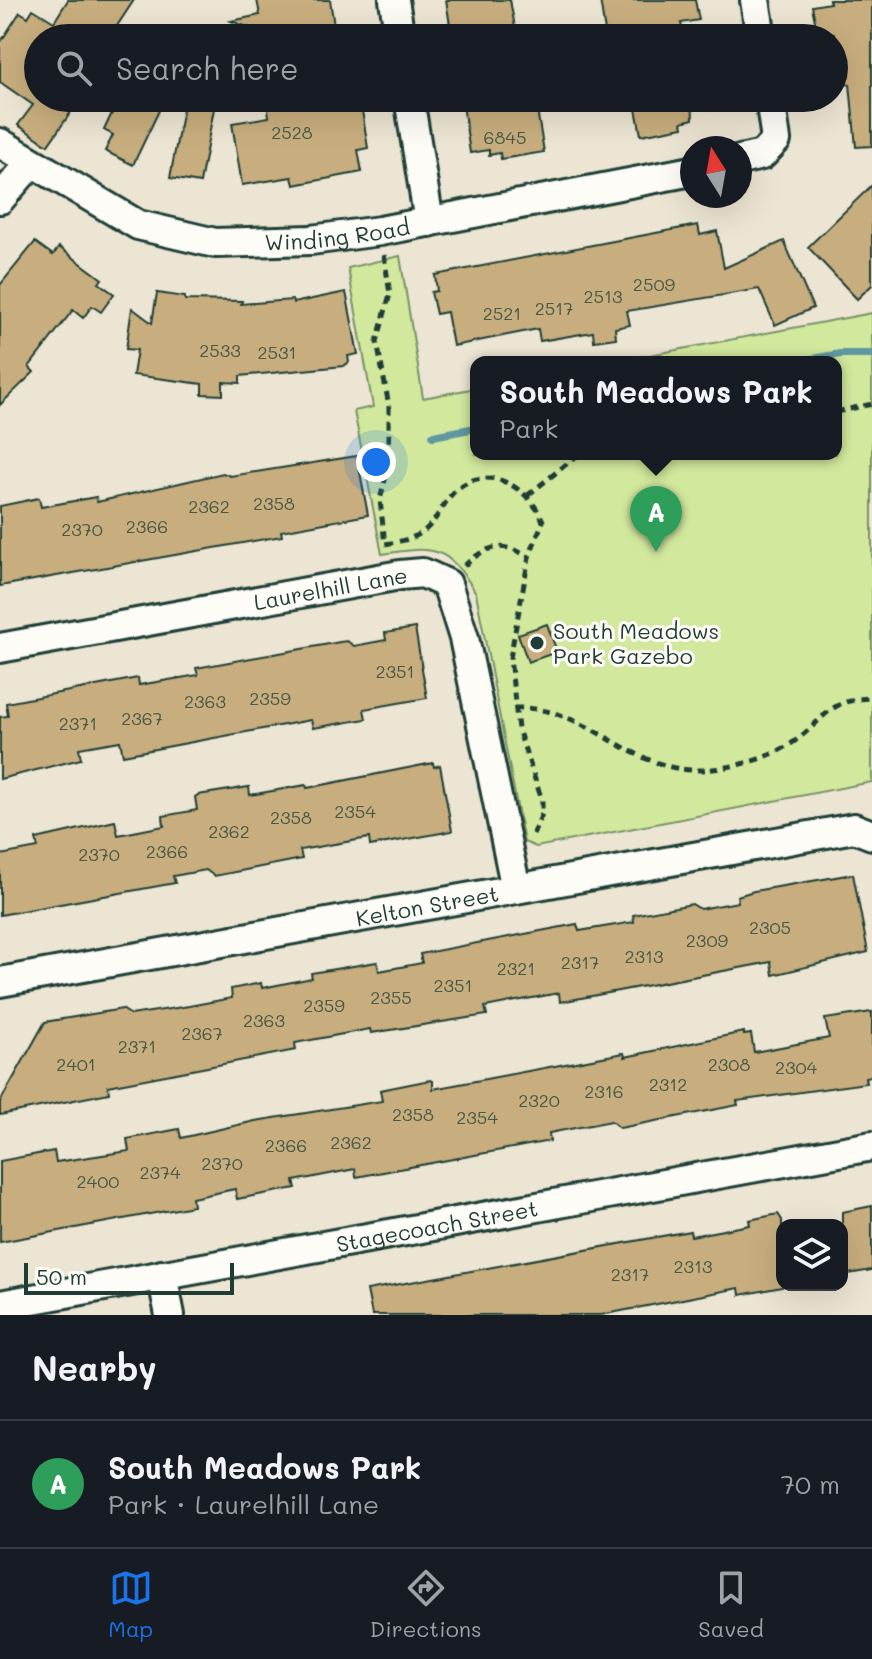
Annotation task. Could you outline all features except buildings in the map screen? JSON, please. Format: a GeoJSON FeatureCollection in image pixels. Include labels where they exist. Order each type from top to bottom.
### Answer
{"type":"FeatureCollection","features":[{"type":"Feature","properties":{"kind":"street"},"geometry":{"type":"LineString","coordinates":[[394,0],[398,24]]}},
{"type":"Feature","properties":{"kind":"street"},"geometry":{"type":"LineString","coordinates":[[755,0],[759,24]]}},
{"type":"Feature","properties":{"kind":"street"},"geometry":{"type":"LineString","coordinates":[[411,112],[429,222]]}},
{"type":"Feature","properties":{"kind":"street"},"geometry":{"type":"LineString","coordinates":[[752,157],[762,155],[776,140],[772,112]]}},
{"type":"Feature","properties":{"kind":"street","name":"Winding Road"},"geometry":{"type":"LineString","coordinates":[[0,143],[138,225],[215,243],[311,240],[380,231],[680,173]]}},
{"type":"Feature","properties":{"kind":"street"},"geometry":{"type":"LineString","coordinates":[[0,199],[31,163]]}},
{"type":"Feature","properties":{"kind":"street","name":"Laurelhill Lane"},"geometry":{"type":"LineString","coordinates":[[0,648],[400,575],[423,573],[447,584]]}},
{"type":"Feature","properties":{"kind":"street"},"geometry":{"type":"LineString","coordinates":[[447,584],[464,638],[516,889]]}},
{"type":"Feature","properties":{"kind":"street","name":"Kelton Street"},"geometry":{"type":"LineString","coordinates":[[0,982],[516,889],[863,832]]}},
{"type":"Feature","properties":{"kind":"street","name":"Stagecoach Street"},"geometry":{"type":"LineString","coordinates":[[0,1305],[872,1146]]}},
{"type":"Feature","properties":{"kind":"street"},"geometry":{"type":"LineString","coordinates":[[162,1275],[170,1315]]}},
{"type":"Feature","properties":{"kind":"path"},"geometry":{"type":"LineString","coordinates":[[380,231],[390,294],[377,342],[389,406],[389,464],[380,500],[385,544],[421,533],[437,518],[453,493],[471,481],[496,480],[528,495],[543,521],[529,557],[510,658],[514,708],[542,800],[542,814],[528,845],[508,850]]}},
{"type":"Feature","properties":{"kind":"path"},"geometry":{"type":"LineString","coordinates":[[842,411],[872,404]]}},
{"type":"Feature","properties":{"kind":"path"},"geometry":{"type":"LineString","coordinates":[[528,495],[572,460]]}},
{"type":"Feature","properties":{"kind":"path"},"geometry":{"type":"LineString","coordinates":[[447,584],[485,549],[499,545],[513,547],[529,557]]}},
{"type":"Feature","properties":{"kind":"path"},"geometry":{"type":"LineString","coordinates":[[514,708],[538,707],[566,714],[642,757],[675,770],[706,770],[770,754],[795,741],[835,705],[851,698],[872,698]]}},
{"type":"Feature","properties":{"kind":"green space"},"geometry":{"type":"Polygon","coordinates":[[[400,256],[423,398],[470,389],[470,460],[842,460],[842,356],[645,356],[872,313],[872,782],[536,847],[524,842],[476,593],[456,566],[438,552],[415,550],[382,554],[354,411],[373,407],[348,268],[400,256]]]}},
{"type":"Feature","properties":{"kind":"waterway"},"geometry":{"type":"LineString","coordinates":[[829,356],[872,354]]}},
{"type":"Feature","properties":{"kind":"waterway"},"geometry":{"type":"LineString","coordinates":[[433,436],[470,429]]}},
{"type":"Feature","properties":{"kind":"place","name":"South Meadows Park"},"geometry":{"type":"Point","coordinates":[656,552]}},
{"type":"Feature","properties":{"kind":"place","name":"South Meadows Park Gazebo"},"geometry":{"type":"Point","coordinates":[537,643]}}]}
